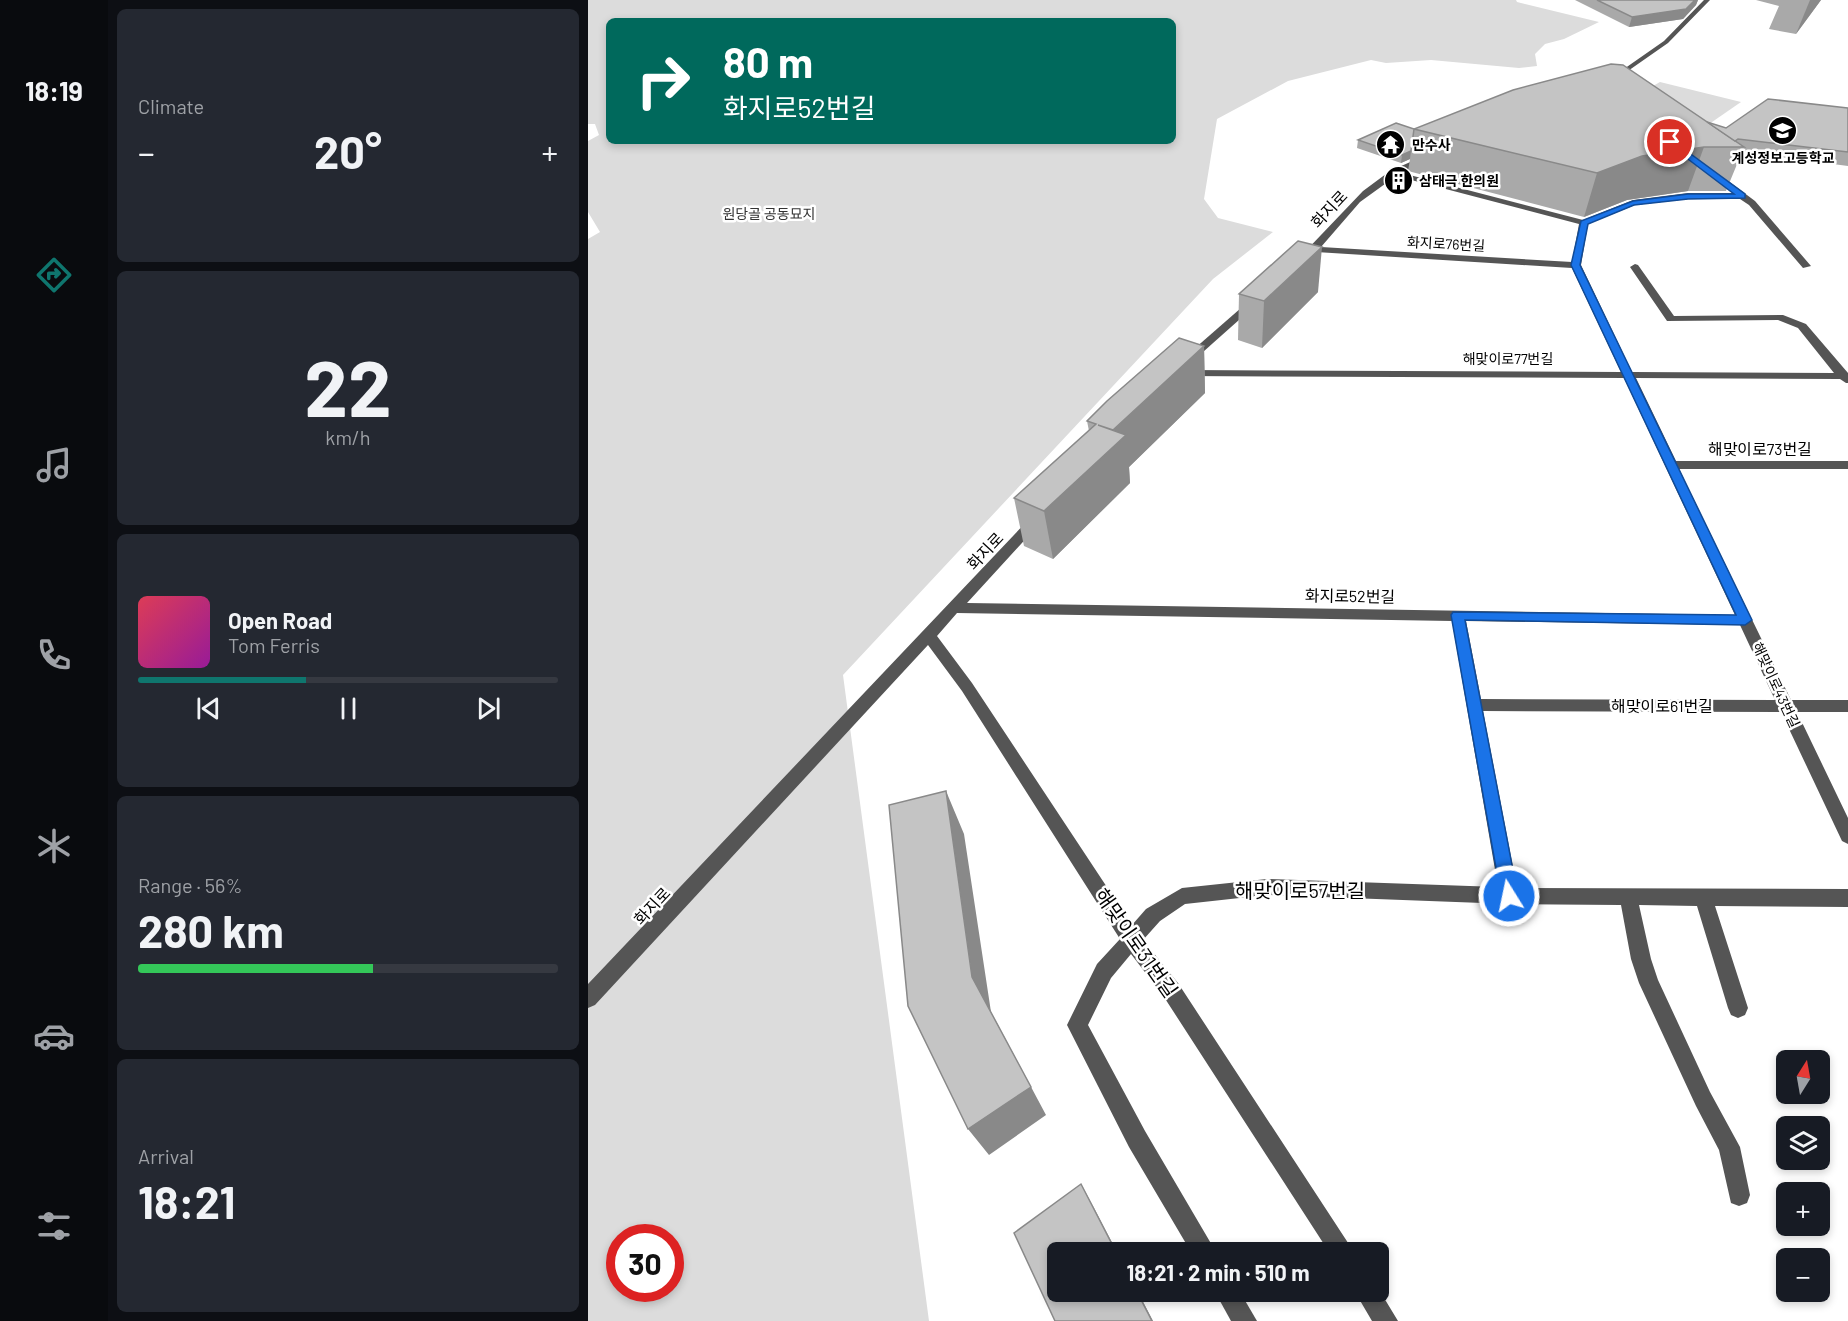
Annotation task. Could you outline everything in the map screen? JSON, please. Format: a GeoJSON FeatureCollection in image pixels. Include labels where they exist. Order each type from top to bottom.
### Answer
{"type":"FeatureCollection","features":[{"type":"Feature","properties":{"kind":"street"},"geometry":{"type":"LineString","coordinates":[[1599,89],[1666,42],[1707,0]]}},
{"type":"Feature","properties":{"kind":"street","name":"화지로"},"geometry":{"type":"LineString","coordinates":[[1297,265],[1351,206],[1393,172],[1442,150]]}},
{"type":"Feature","properties":{"kind":"street"},"geometry":{"type":"LineString","coordinates":[[1704,167],[1752,203],[1806,266]]}},
{"type":"Feature","properties":{"kind":"street"},"geometry":{"type":"LineString","coordinates":[[1393,172],[1584,223],[1633,203],[1688,196],[1742,196]]}},
{"type":"Feature","properties":{"kind":"street"},"geometry":{"type":"LineString","coordinates":[[1575,265],[1584,223]]}},
{"type":"Feature","properties":{"kind":"street","name":"화지로76번길"},"geometry":{"type":"LineString","coordinates":[[1314,249],[1575,265]]}},
{"type":"Feature","properties":{"kind":"street","name":"해맞이로43번길"},"geometry":{"type":"LineString","coordinates":[[1575,265],[1848,836]]}},
{"type":"Feature","properties":{"kind":"street","name":"해맞이로77번길"},"geometry":{"type":"LineString","coordinates":[[1635,267],[1671,319],[1779,317],[1802,326],[1846,378]]}},
{"type":"Feature","properties":{"kind":"street","name":"해맞이로77번길"},"geometry":{"type":"LineString","coordinates":[[1261,296],[1173,373],[1846,378]]}},
{"type":"Feature","properties":{"kind":"street","name":"해맞이로73번길"},"geometry":{"type":"LineString","coordinates":[[1671,465],[1848,465]]}},
{"type":"Feature","properties":{"kind":"street","name":"화지로"},"geometry":{"type":"LineString","coordinates":[[588,998],[1043,512]]}},
{"type":"Feature","properties":{"kind":"street","name":"화지로52번길"},"geometry":{"type":"LineString","coordinates":[[954,608],[1745,620]]}},
{"type":"Feature","properties":{"kind":"street"},"geometry":{"type":"LineString","coordinates":[[1458,615],[1509,896]]}},
{"type":"Feature","properties":{"kind":"street","name":"해맞이로31번길"},"geometry":{"type":"LineString","coordinates":[[928,635],[967,687],[1132,941],[1171,990],[1335,1242]]}},
{"type":"Feature","properties":{"kind":"street","name":"해맞이로61번길"},"geometry":{"type":"LineString","coordinates":[[1476,705],[1848,706]]}},
{"type":"Feature","properties":{"kind":"street","name":"해맞이로57번길"},"geometry":{"type":"LineString","coordinates":[[1198,1242],[1137,1139],[1077,1025],[1104,971],[1153,915],[1182,896],[1268,887],[1509,896],[1848,898]]}},
{"type":"Feature","properties":{"kind":"street"},"geometry":{"type":"LineString","coordinates":[[1628,897],[1648,983],[1729,1147],[1739,1196]]}},
{"type":"Feature","properties":{"kind":"street"},"geometry":{"type":"LineString","coordinates":[[1703,897],[1738,1008]]}},
{"type":"Feature","properties":{"kind":"street"},"geometry":{"type":"LineString","coordinates":[[1233,1302],[1245,1321]]}},
{"type":"Feature","properties":{"kind":"street"},"geometry":{"type":"LineString","coordinates":[[1374,1302],[1386,1321]]}},
{"type":"Feature","properties":{"kind":"green space","name":"원당골 공동묘지"},"geometry":{"type":"Polygon","coordinates":[[[588,0],[1516,0],[1599,22],[1564,39],[1545,44],[1535,54],[1537,66],[1519,68],[1431,60],[1386,63],[1371,60],[1288,81],[1217,119],[1204,199],[1218,218],[1273,232],[1213,279],[843,675],[929,1321],[588,1321],[588,239],[600,232],[588,212],[588,141],[599,135],[595,124],[588,124],[588,0]]]}},
{"type":"Feature","properties":{"kind":"green space"},"geometry":{"type":"Polygon","coordinates":[[[1660,82],[1741,102],[1699,131],[1627,101],[1660,82]]]}},
{"type":"Feature","properties":{"kind":"building"},"geometry":{"type":"Polygon","coordinates":[[[1597,0],[1695,0],[1686,9],[1632,17],[1597,0]]]}},
{"type":"Feature","properties":{"kind":"building"},"geometry":{"type":"Polygon","coordinates":[[[1611,64],[1623,65],[1744,147],[1704,147],[1642,156],[1597,173],[1414,129],[1513,90],[1611,64]]]}},
{"type":"Feature","properties":{"kind":"building"},"geometry":{"type":"Polygon","coordinates":[[[1768,99],[1848,108],[1848,152],[1738,139],[1735,141],[1707,122],[1726,128],[1768,99]]]}},
{"type":"Feature","properties":{"kind":"building"},"geometry":{"type":"Polygon","coordinates":[[[1396,123],[1414,129],[1411,151],[1402,155],[1358,140],[1396,123]]]}},
{"type":"Feature","properties":{"kind":"building"},"geometry":{"type":"Polygon","coordinates":[[[1298,241],[1322,247],[1264,301],[1239,294],[1298,241]]]}},
{"type":"Feature","properties":{"kind":"building"},"geometry":{"type":"Polygon","coordinates":[[[1179,338],[1204,346],[1113,430],[1098,425],[1126,435],[1044,511],[1014,498],[1096,424],[1087,421],[1107,401],[1179,338]]]}},
{"type":"Feature","properties":{"kind":"building"},"geometry":{"type":"Polygon","coordinates":[[[946,791],[972,977],[1031,1087],[968,1129],[908,1006],[889,805],[946,791]]]}},
{"type":"Feature","properties":{"kind":"building"},"geometry":{"type":"Polygon","coordinates":[[[1081,1184],[1111,1242],[1047,1242],[1047,1302],[1142,1302],[1152,1321],[1055,1321],[1014,1233],[1081,1184]]]}},
{"type":"Feature","properties":{"kind":"place","name":"계성정보고등학교"},"geometry":{"type":"Point","coordinates":[1783,131]}},
{"type":"Feature","properties":{"kind":"place","name":"만수사"},"geometry":{"type":"Point","coordinates":[1391,145]}},
{"type":"Feature","properties":{"kind":"place","name":"삼태극 한의원"},"geometry":{"type":"Point","coordinates":[1398,181]}},
{"type":"Feature","properties":{"kind":"route"},"geometry":{"type":"LineString","coordinates":[[1509,896],[1458,615],[1745,620],[1575,265],[1584,223],[1633,203],[1688,196],[1742,196],[1670,142]]}}]}
